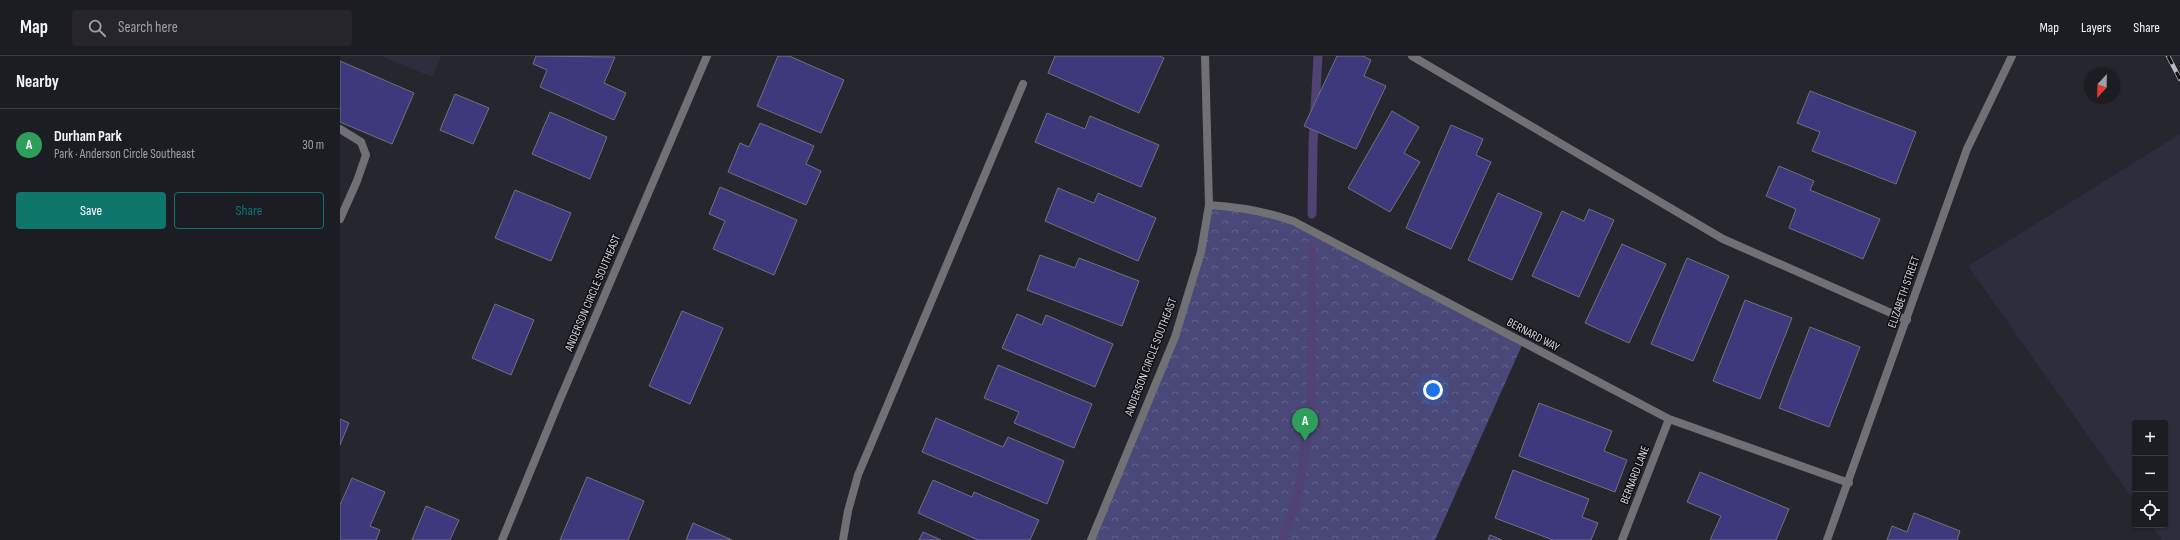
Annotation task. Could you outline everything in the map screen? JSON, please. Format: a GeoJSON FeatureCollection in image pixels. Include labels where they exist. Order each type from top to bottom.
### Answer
{"type":"FeatureCollection","features":[{"type":"Feature","properties":{"kind":"street","name":"ANDERSON CIRCLE SOUTHEAST"},"geometry":{"type":"LineString","coordinates":[[502,540],[558,404],[706,56]]}},
{"type":"Feature","properties":{"kind":"street","name":"ANDERSON CIRCLE SOUTHEAST"},"geometry":{"type":"LineString","coordinates":[[1091,540],[1174,337],[1201,252],[1209,205],[1205,56]]}},
{"type":"Feature","properties":{"kind":"street"},"geometry":{"type":"LineString","coordinates":[[1412,56],[1723,239],[1906,320]]}},
{"type":"Feature","properties":{"kind":"street","name":"ELIZABETH STREET"},"geometry":{"type":"LineString","coordinates":[[1827,540],[1849,483],[1967,149],[2012,56]]}},
{"type":"Feature","properties":{"kind":"street"},"geometry":{"type":"LineString","coordinates":[[843,540],[848,511],[858,475],[1023,84]]}},
{"type":"Feature","properties":{"kind":"street"},"geometry":{"type":"LineString","coordinates":[[340,129],[361,142],[366,156],[358,181],[340,219]]}},
{"type":"Feature","properties":{"kind":"street","name":"BERNARD WAY"},"geometry":{"type":"LineString","coordinates":[[1209,205],[1244,207],[1268,212],[1293,222],[1670,419],[1849,483]]}},
{"type":"Feature","properties":{"kind":"street","name":"BERNARD LANE"},"geometry":{"type":"LineString","coordinates":[[1622,540],[1670,419]]}},
{"type":"Feature","properties":{"kind":"shaded area"},"geometry":{"type":"Polygon","coordinates":[[[381,56],[441,56],[432,77],[381,56]]]}},
{"type":"Feature","properties":{"kind":"shaded area"},"geometry":{"type":"Polygon","coordinates":[[[2180,134],[2180,540],[2162,540],[2153,528],[2168,528],[2168,420],[2132,420],[2132,498],[1968,266],[2180,134]]]}},
{"type":"Feature","properties":{"kind":"green space"},"geometry":{"type":"Polygon","coordinates":[[[1209,205],[1268,212],[1523,343],[1435,540],[1091,540],[1175,337],[1209,205]]]}},
{"type":"Feature","properties":{"kind":"building"},"geometry":{"type":"Polygon","coordinates":[[[536,56],[615,57],[604,83],[626,93],[614,120],[540,87],[547,70],[533,64],[536,56]]]}},
{"type":"Feature","properties":{"kind":"building"},"geometry":{"type":"Polygon","coordinates":[[[778,56],[789,56],[844,80],[821,133],[757,106],[778,56]]]}},
{"type":"Feature","properties":{"kind":"building"},"geometry":{"type":"Polygon","coordinates":[[[1055,56],[1159,56],[1164,58],[1139,113],[1048,73],[1055,56]]]}},
{"type":"Feature","properties":{"kind":"building"},"geometry":{"type":"Polygon","coordinates":[[[1337,56],[1363,56],[1371,60],[1364,76],[1386,86],[1356,149],[1304,126],[1337,56]]]}},
{"type":"Feature","properties":{"kind":"building"},"geometry":{"type":"Polygon","coordinates":[[[340,61],[414,93],[392,144],[340,122],[340,61]]]}},
{"type":"Feature","properties":{"kind":"building"},"geometry":{"type":"Polygon","coordinates":[[[1810,91],[1916,132],[1896,184],[1812,151],[1820,132],[1797,123],[1810,91]]]}},
{"type":"Feature","properties":{"kind":"building"},"geometry":{"type":"Polygon","coordinates":[[[455,94],[489,108],[473,144],[440,130],[455,94]]]}},
{"type":"Feature","properties":{"kind":"building"},"geometry":{"type":"Polygon","coordinates":[[[1392,111],[1419,127],[1404,153],[1420,162],[1390,212],[1348,188],[1392,111]]]}},
{"type":"Feature","properties":{"kind":"building"},"geometry":{"type":"Polygon","coordinates":[[[550,112],[607,137],[590,179],[532,154],[550,112]]]}},
{"type":"Feature","properties":{"kind":"building"},"geometry":{"type":"Polygon","coordinates":[[[1047,113],[1085,129],[1090,116],[1159,145],[1141,187],[1035,142],[1047,113]]]}},
{"type":"Feature","properties":{"kind":"building"},"geometry":{"type":"Polygon","coordinates":[[[760,123],[814,146],[806,164],[821,171],[806,205],[728,172],[740,143],[749,147],[760,123]]]}},
{"type":"Feature","properties":{"kind":"building"},"geometry":{"type":"Polygon","coordinates":[[[1451,125],[1483,139],[1476,155],[1491,162],[1451,249],[1406,228],[1451,125]]]}},
{"type":"Feature","properties":{"kind":"building"},"geometry":{"type":"Polygon","coordinates":[[[1779,166],[1814,181],[1810,190],[1880,219],[1863,259],[1789,228],[1796,209],[1766,196],[1779,166]]]}},
{"type":"Feature","properties":{"kind":"building"},"geometry":{"type":"Polygon","coordinates":[[[720,187],[797,220],[774,275],[713,249],[725,221],[709,214],[720,187]]]}},
{"type":"Feature","properties":{"kind":"building"},"geometry":{"type":"Polygon","coordinates":[[[1058,188],[1094,203],[1098,193],[1156,218],[1138,261],[1045,221],[1058,188]]]}},
{"type":"Feature","properties":{"kind":"building"},"geometry":{"type":"Polygon","coordinates":[[[515,190],[571,213],[551,261],[495,238],[515,190]]]}},
{"type":"Feature","properties":{"kind":"building"},"geometry":{"type":"Polygon","coordinates":[[[1498,193],[1542,213],[1512,280],[1468,260],[1498,193]]]}},
{"type":"Feature","properties":{"kind":"building"},"geometry":{"type":"Polygon","coordinates":[[[1589,209],[1614,220],[1579,297],[1532,276],[1562,211],[1584,221],[1589,209]]]}},
{"type":"Feature","properties":{"kind":"building"},"geometry":{"type":"Polygon","coordinates":[[[1622,244],[1666,264],[1629,343],[1585,323],[1622,244]]]}},
{"type":"Feature","properties":{"kind":"building"},"geometry":{"type":"Polygon","coordinates":[[[1040,255],[1075,268],[1079,258],[1139,281],[1122,326],[1027,290],[1040,255]]]}},
{"type":"Feature","properties":{"kind":"building"},"geometry":{"type":"Polygon","coordinates":[[[1687,258],[1729,276],[1693,361],[1651,344],[1687,258]]]}},
{"type":"Feature","properties":{"kind":"building"},"geometry":{"type":"Polygon","coordinates":[[[1745,300],[1792,318],[1760,399],[1713,381],[1745,300]]]}},
{"type":"Feature","properties":{"kind":"building"},"geometry":{"type":"Polygon","coordinates":[[[495,304],[534,320],[511,375],[472,358],[495,304]]]}},
{"type":"Feature","properties":{"kind":"building"},"geometry":{"type":"Polygon","coordinates":[[[682,311],[723,328],[690,404],[649,386],[682,311]]]}},
{"type":"Feature","properties":{"kind":"building"},"geometry":{"type":"Polygon","coordinates":[[[1017,314],[1042,325],[1046,315],[1113,344],[1095,387],[1002,348],[1017,314]]]}},
{"type":"Feature","properties":{"kind":"building"},"geometry":{"type":"Polygon","coordinates":[[[1810,327],[1860,347],[1829,427],[1779,408],[1810,327]]]}},
{"type":"Feature","properties":{"kind":"building"},"geometry":{"type":"Polygon","coordinates":[[[998,365],[1092,404],[1074,448],[1014,423],[1019,412],[984,398],[998,365]]]}},
{"type":"Feature","properties":{"kind":"building"},"geometry":{"type":"Polygon","coordinates":[[[1539,403],[1612,431],[1604,451],[1627,460],[1615,492],[1519,456],[1539,403]]]}},
{"type":"Feature","properties":{"kind":"building"},"geometry":{"type":"Polygon","coordinates":[[[936,418],[1003,447],[1008,437],[1064,461],[1047,504],[922,452],[936,418]]]}},
{"type":"Feature","properties":{"kind":"building"},"geometry":{"type":"Polygon","coordinates":[[[340,419],[349,423],[340,445],[340,419]]]}},
{"type":"Feature","properties":{"kind":"building"},"geometry":{"type":"Polygon","coordinates":[[[1513,470],[1589,499],[1582,517],[1598,523],[1591,540],[1553,540],[1495,518],[1513,470]]]}},
{"type":"Feature","properties":{"kind":"building"},"geometry":{"type":"Polygon","coordinates":[[[1700,472],[1789,509],[1776,540],[1710,540],[1721,516],[1687,502],[1700,472]]]}},
{"type":"Feature","properties":{"kind":"building"},"geometry":{"type":"Polygon","coordinates":[[[587,477],[644,501],[628,540],[560,540],[587,477]]]}},
{"type":"Feature","properties":{"kind":"building"},"geometry":{"type":"Polygon","coordinates":[[[352,478],[385,492],[370,526],[380,530],[376,540],[340,540],[340,505],[352,478]]]}},
{"type":"Feature","properties":{"kind":"building"},"geometry":{"type":"Polygon","coordinates":[[[933,480],[972,497],[974,492],[1039,520],[1030,540],[978,540],[918,513],[933,480]]]}},
{"type":"Feature","properties":{"kind":"building"},"geometry":{"type":"Polygon","coordinates":[[[426,506],[459,520],[450,540],[412,540],[426,506]]]}},
{"type":"Feature","properties":{"kind":"building"},"geometry":{"type":"Polygon","coordinates":[[[1914,513],[1960,531],[1957,540],[1887,540],[1892,526],[1907,532],[1914,513]]]}},
{"type":"Feature","properties":{"kind":"building"},"geometry":{"type":"Polygon","coordinates":[[[693,523],[732,540],[686,540],[693,523]]]}},
{"type":"Feature","properties":{"kind":"building"},"geometry":{"type":"Polygon","coordinates":[[[923,532],[941,540],[919,540],[923,532]]]}},
{"type":"Feature","properties":{"kind":"building"},"geometry":{"type":"Polygon","coordinates":[[[1490,535],[1502,540],[1488,540],[1490,535]]]}},
{"type":"Feature","properties":{"kind":"waterway"},"geometry":{"type":"LineString","coordinates":[[1312,214],[1313,144],[1318,56]]}},
{"type":"Feature","properties":{"kind":"waterway"},"geometry":{"type":"LineString","coordinates":[[1283,540],[1298,495],[1311,408],[1312,249]]}},
{"type":"Feature","properties":{"kind":"railway"},"geometry":{"type":"LineString","coordinates":[[2168,56],[2180,79]]}},
{"type":"Feature","properties":{"kind":"place","name":"Durham Park"},"geometry":{"type":"Point","coordinates":[1305,441]}}]}
